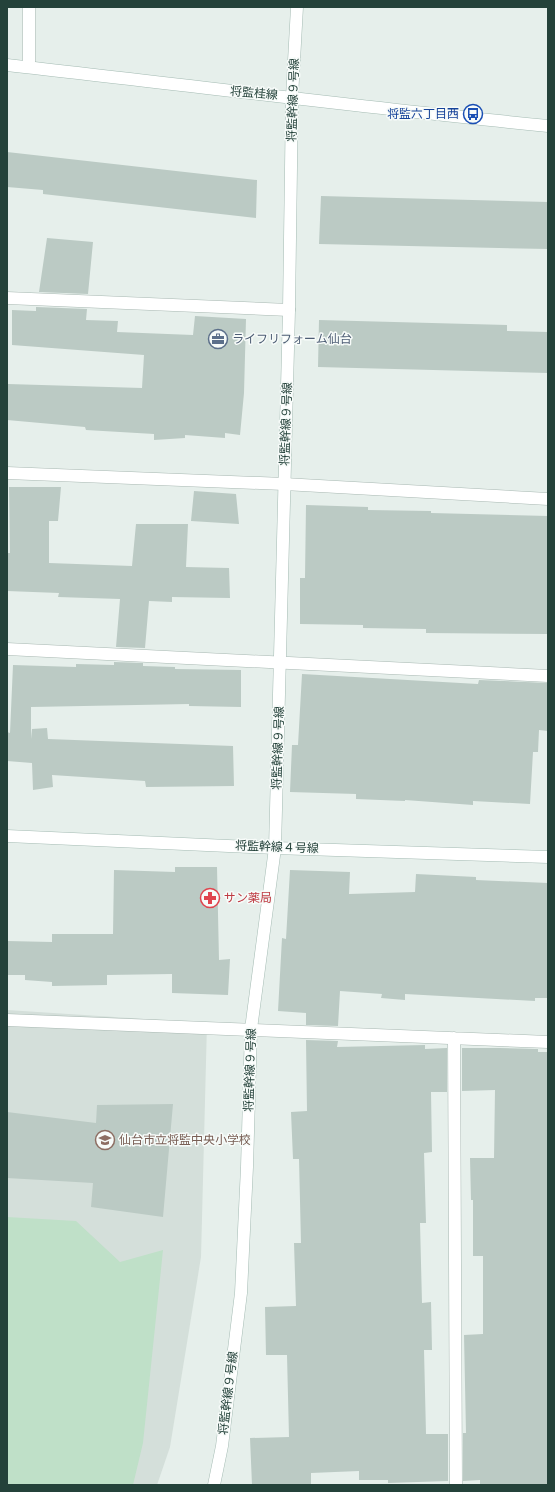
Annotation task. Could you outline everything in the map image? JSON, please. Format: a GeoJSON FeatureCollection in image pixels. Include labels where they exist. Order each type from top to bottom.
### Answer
{"type":"FeatureCollection","features":[{"type":"Feature","properties":{"kind":"street"},"geometry":{"type":"LineString","coordinates":[[29,7],[29,67]]}},
{"type":"Feature","properties":{"kind":"street","name":"将監幹線９号線"},"geometry":{"type":"LineString","coordinates":[[214,1485],[222,1446],[241,1293],[251,1029],[275,848],[289,310],[292,97],[297,7]]}},
{"type":"Feature","properties":{"kind":"street","name":"将監桂線"},"geometry":{"type":"LineString","coordinates":[[7,64],[434,115],[548,126]]}},
{"type":"Feature","properties":{"kind":"street"},"geometry":{"type":"LineString","coordinates":[[7,298],[289,310]]}},
{"type":"Feature","properties":{"kind":"street"},"geometry":{"type":"LineString","coordinates":[[7,473],[284,484],[548,499]]}},
{"type":"Feature","properties":{"kind":"street"},"geometry":{"type":"LineString","coordinates":[[7,649],[548,676]]}},
{"type":"Feature","properties":{"kind":"street","name":"将監幹線４号線"},"geometry":{"type":"LineString","coordinates":[[7,836],[275,848],[548,857]]}},
{"type":"Feature","properties":{"kind":"street"},"geometry":{"type":"LineString","coordinates":[[7,1020],[548,1042]]}},
{"type":"Feature","properties":{"kind":"street"},"geometry":{"type":"LineString","coordinates":[[454,1038],[456,1485]]}},
{"type":"Feature","properties":{"kind":"shaded area","name":"仙台市立将監中央小学校"},"geometry":{"type":"Polygon","coordinates":[[[7,1010],[207,1023],[201,1257],[170,1447],[157,1485],[7,1485],[7,1010]]]}},
{"type":"Feature","properties":{"kind":"green space"},"geometry":{"type":"Polygon","coordinates":[[[7,1217],[76,1221],[120,1262],[163,1250],[143,1443],[133,1485],[7,1485],[7,1217]]]}},
{"type":"Feature","properties":{"kind":"building"},"geometry":{"type":"Polygon","coordinates":[[[7,152],[257,180],[256,218],[43,194],[43,190],[7,187],[7,152]]]}},
{"type":"Feature","properties":{"kind":"building"},"geometry":{"type":"Polygon","coordinates":[[[321,196],[548,202],[548,249],[319,244],[321,196]]]}},
{"type":"Feature","properties":{"kind":"building"},"geometry":{"type":"Polygon","coordinates":[[[47,238],[93,242],[88,294],[39,292],[47,238]]]}},
{"type":"Feature","properties":{"kind":"building"},"geometry":{"type":"Polygon","coordinates":[[[36,307],[87,309],[86,320],[118,321],[117,332],[193,335],[195,316],[246,319],[244,393],[240,435],[225,433],[225,438],[185,435],[185,438],[154,440],[154,434],[86,430],[85,427],[7,420],[8,384],[142,388],[144,355],[12,345],[12,310],[36,311],[36,307]]]}},
{"type":"Feature","properties":{"kind":"building"},"geometry":{"type":"Polygon","coordinates":[[[319,320],[507,325],[507,331],[548,332],[548,373],[318,367],[319,320]]]}},
{"type":"Feature","properties":{"kind":"building"},"geometry":{"type":"Polygon","coordinates":[[[9,487],[61,487],[58,521],[49,521],[49,563],[132,566],[136,524],[188,524],[186,567],[229,568],[230,598],[172,597],[172,602],[149,601],[145,648],[116,647],[120,599],[58,597],[59,593],[7,591],[7,553],[10,553],[9,487]]]}},
{"type":"Feature","properties":{"kind":"building"},"geometry":{"type":"Polygon","coordinates":[[[194,491],[236,494],[239,524],[191,521],[194,491]]]}},
{"type":"Feature","properties":{"kind":"building"},"geometry":{"type":"Polygon","coordinates":[[[306,505],[368,507],[368,510],[431,511],[431,513],[548,516],[548,634],[426,633],[426,629],[363,628],[363,625],[300,624],[300,578],[305,578],[306,505]]]}},
{"type":"Feature","properties":{"kind":"building"},"geometry":{"type":"Polygon","coordinates":[[[114,662],[143,663],[143,666],[175,667],[175,669],[241,670],[241,707],[189,706],[189,704],[31,707],[31,739],[32,729],[47,728],[48,739],[233,746],[234,786],[146,787],[145,781],[52,775],[53,787],[33,790],[32,763],[7,761],[7,732],[10,733],[13,665],[76,667],[76,664],[114,665],[114,662]]]}},
{"type":"Feature","properties":{"kind":"building"},"geometry":{"type":"Polygon","coordinates":[[[302,674],[478,684],[479,680],[548,683],[548,731],[539,730],[538,752],[533,752],[530,804],[473,801],[473,805],[405,800],[356,799],[356,794],[290,792],[292,745],[298,745],[302,674]]]}},
{"type":"Feature","properties":{"kind":"building"},"geometry":{"type":"Polygon","coordinates":[[[175,867],[217,867],[219,960],[230,959],[228,995],[172,993],[172,974],[107,975],[107,985],[52,986],[52,982],[25,980],[25,975],[7,975],[7,941],[52,942],[52,934],[113,934],[114,870],[175,872],[175,867]]]}},
{"type":"Feature","properties":{"kind":"building"},"geometry":{"type":"Polygon","coordinates":[[[290,870],[350,872],[349,894],[415,892],[416,874],[476,877],[476,880],[548,883],[548,998],[535,998],[535,1001],[405,994],[405,1000],[381,998],[382,994],[340,991],[338,1026],[306,1025],[306,1013],[278,1011],[282,938],[286,939],[290,870]]]}},
{"type":"Feature","properties":{"kind":"building"},"geometry":{"type":"Polygon","coordinates":[[[306,1040],[338,1041],[337,1047],[425,1045],[425,1049],[447,1048],[447,1092],[431,1092],[432,1152],[424,1153],[426,1223],[420,1223],[422,1303],[431,1302],[432,1350],[424,1350],[426,1434],[448,1434],[448,1481],[388,1483],[388,1480],[359,1480],[359,1471],[311,1473],[311,1484],[252,1485],[250,1438],[289,1437],[287,1355],[266,1355],[265,1307],[296,1306],[294,1243],[301,1243],[299,1159],[293,1159],[291,1112],[307,1111],[306,1040]]]}},
{"type":"Feature","properties":{"kind":"building"},"geometry":{"type":"Polygon","coordinates":[[[462,1048],[538,1049],[538,1052],[548,1052],[547,1485],[480,1485],[480,1480],[463,1481],[463,1433],[466,1433],[464,1335],[483,1334],[483,1256],[473,1256],[473,1200],[471,1200],[470,1158],[494,1158],[495,1090],[462,1091],[462,1048]]]}},
{"type":"Feature","properties":{"kind":"building"},"geometry":{"type":"Polygon","coordinates":[[[173,1104],[163,1217],[91,1207],[93,1183],[7,1178],[7,1112],[96,1123],[97,1105],[173,1104]]]}},
{"type":"Feature","properties":{"kind":"place","name":"将監六丁目西"},"geometry":{"type":"Point","coordinates":[473,114]}},
{"type":"Feature","properties":{"kind":"place","name":"ライフリフォーム仙台"},"geometry":{"type":"Point","coordinates":[218,339]}},
{"type":"Feature","properties":{"kind":"place","name":"サン薬局"},"geometry":{"type":"Point","coordinates":[210,898]}},
{"type":"Feature","properties":{"kind":"place","name":"仙台市立将監中央小学校"},"geometry":{"type":"Point","coordinates":[105,1140]}}]}
